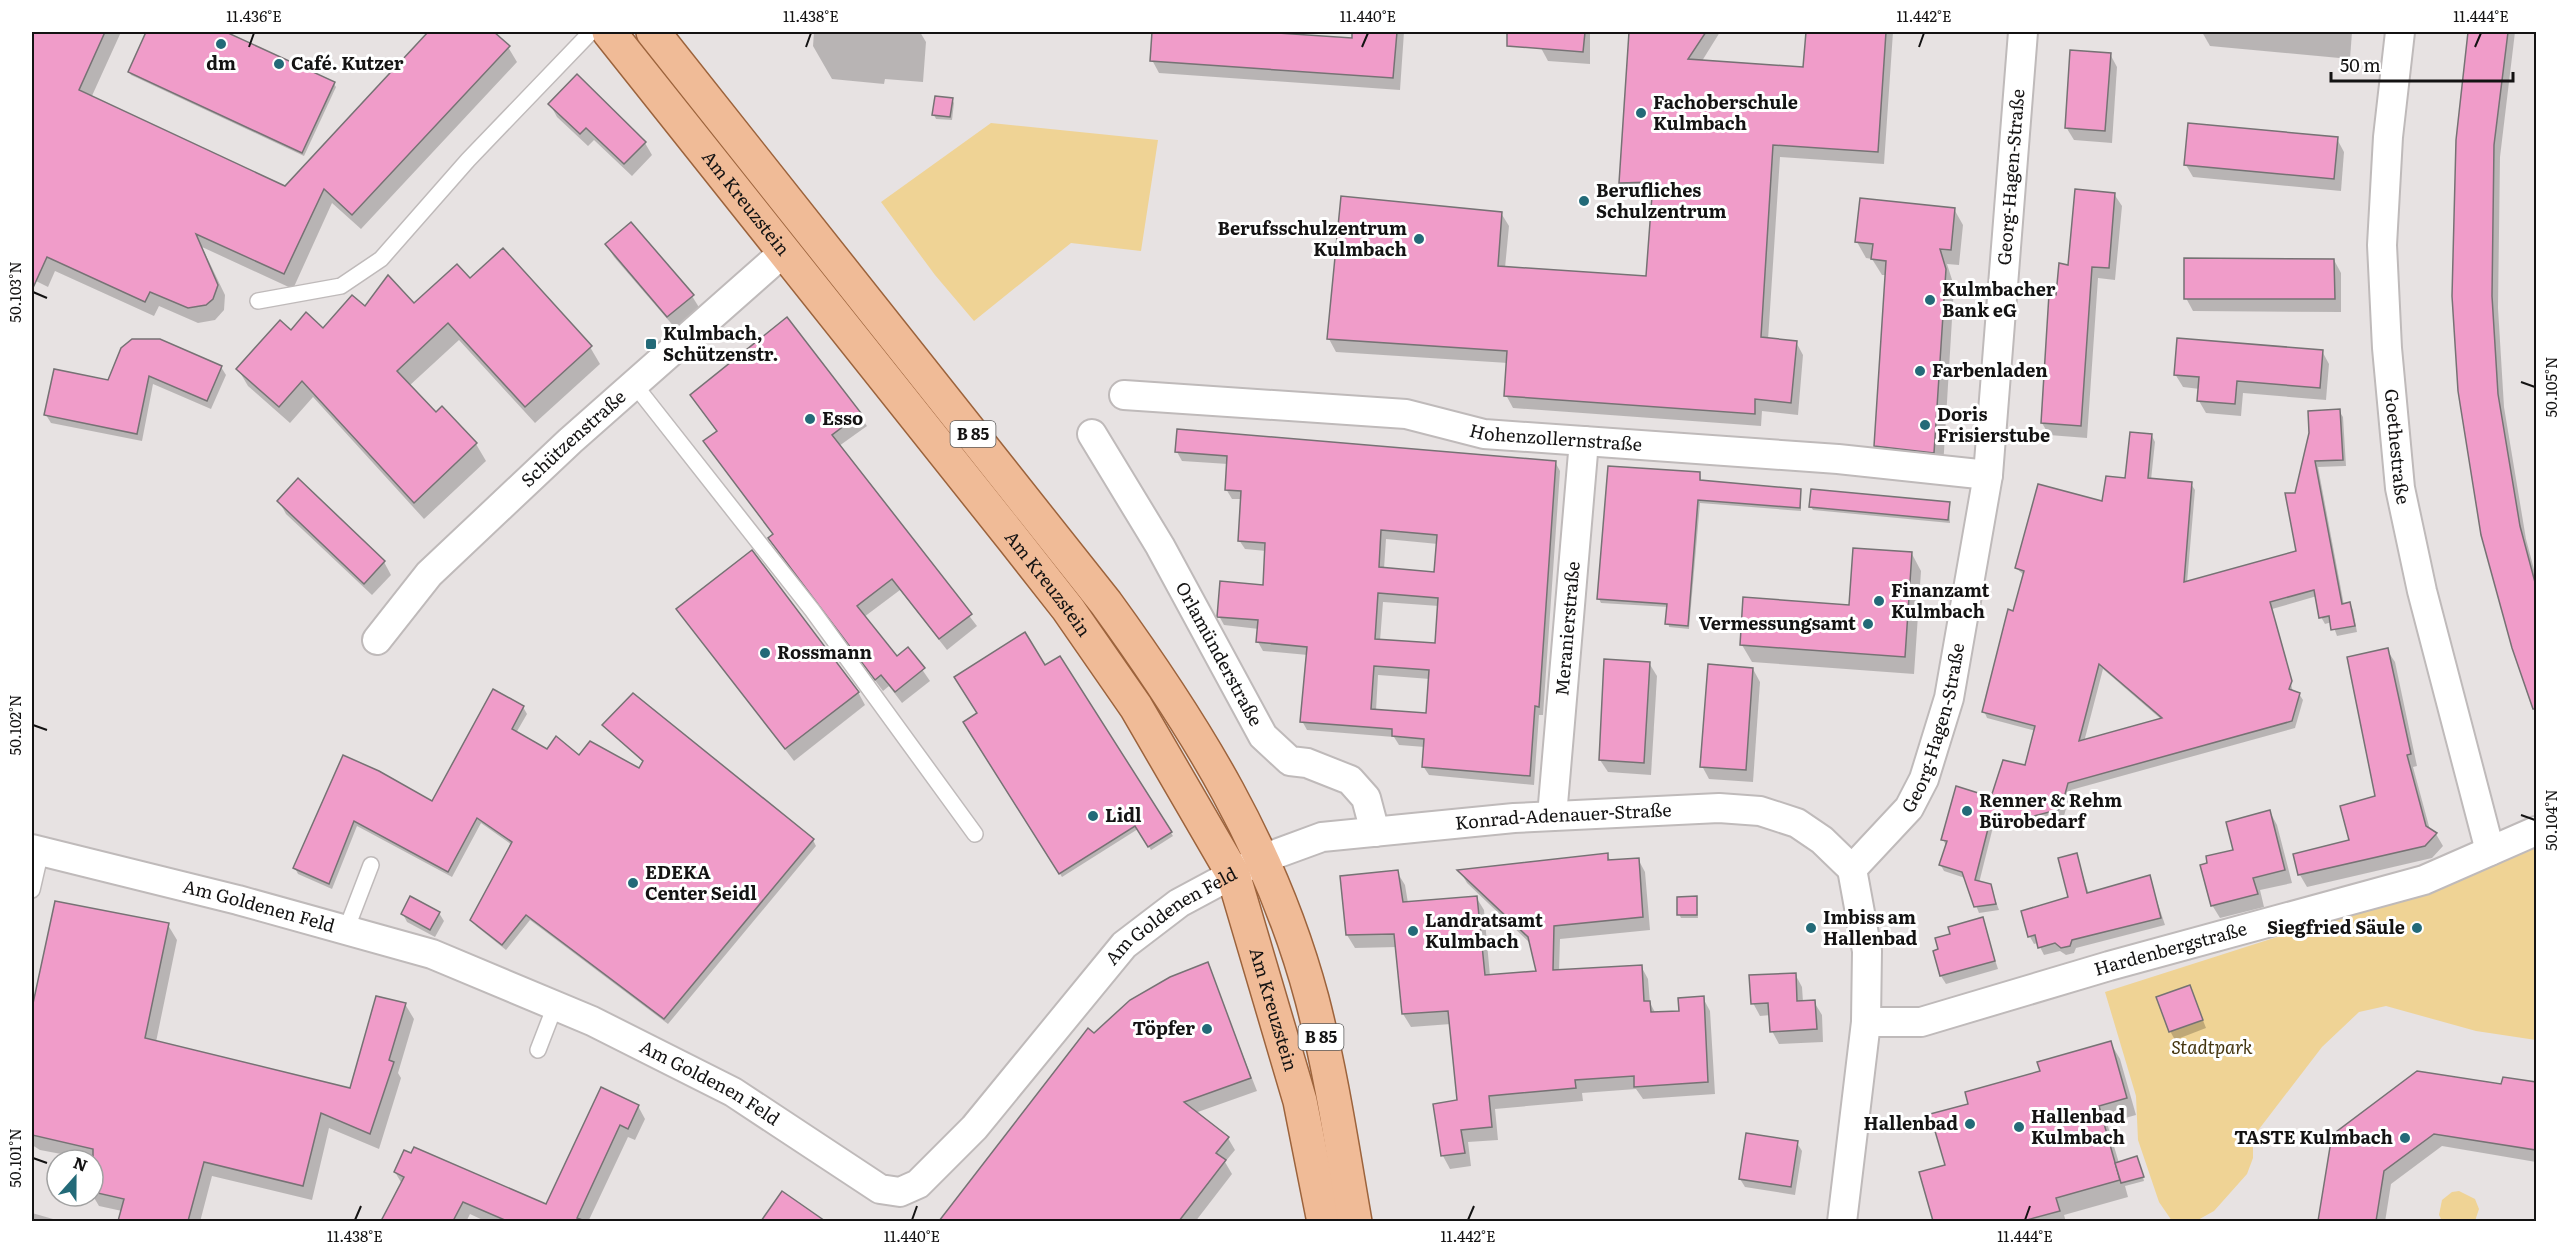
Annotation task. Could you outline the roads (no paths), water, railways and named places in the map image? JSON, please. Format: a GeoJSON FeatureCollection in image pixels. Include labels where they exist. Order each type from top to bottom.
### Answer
{"type":"FeatureCollection","features":[{"type":"Feature","properties":{"kind":"main road","name":"Am Kreuzstein"},"geometry":{"type":"LineString","coordinates":[[609,32],[1068,609],[1136,707],[1233,874],[1300,1101],[1324,1221]]}},
{"type":"Feature","properties":{"kind":"main road","name":"Am Kreuzstein"},"geometry":{"type":"LineString","coordinates":[[653,32],[1113,612],[1167,687],[1224,780],[1262,859],[1293,940],[1314,1006],[1324,1045],[1355,1221]]}},
{"type":"Feature","properties":{"kind":"street","name":"Georg-Hagen-Straße"},"geometry":{"type":"LineString","coordinates":[[1852,869],[1909,808],[1924,779],[1949,698],[1988,475],[2023,32]]}},
{"type":"Feature","properties":{"kind":"street","name":"Goethestraße"},"geometry":{"type":"LineString","coordinates":[[2400,32],[2388,137],[2382,245],[2387,348],[2400,488],[2422,591],[2490,851]]}},
{"type":"Feature","properties":{"kind":"street","name":"Schützenstraße"},"geometry":{"type":"LineString","coordinates":[[377,640],[429,574],[634,384],[785,251]]}},
{"type":"Feature","properties":{"kind":"street","name":"Hohenzollernstraße"},"geometry":{"type":"LineString","coordinates":[[1124,395],[1406,414],[1484,434],[1838,459],[1988,475]]}},
{"type":"Feature","properties":{"kind":"street","name":"Orlamünderstraße"},"geometry":{"type":"LineString","coordinates":[[1092,434],[1160,546],[1263,736],[1290,760],[1306,763],[1350,780],[1366,798],[1375,832]]}},
{"type":"Feature","properties":{"kind":"street","name":"Meranierstraße"},"geometry":{"type":"LineString","coordinates":[[1552,816],[1584,441]]}},
{"type":"Feature","properties":{"kind":"street","name":"Konrad-Adenauer-Straße"},"geometry":{"type":"LineString","coordinates":[[1262,859],[1322,837],[1552,816],[1719,808],[1760,812],[1797,823],[1822,840],[1852,869]]}},
{"type":"Feature","properties":{"kind":"street","name":"Hardenbergstraße"},"geometry":{"type":"LineString","coordinates":[[1866,1022],[1921,1022],[2109,966],[2424,880],[2536,831]]}},
{"type":"Feature","properties":{"kind":"street","name":"Am Goldenen Feld"},"geometry":{"type":"LineString","coordinates":[[36,850],[238,900],[432,954],[592,1021],[733,1092],[880,1189],[900,1192],[918,1184],[974,1128],[1124,945],[1179,903],[1262,859]]}},
{"type":"Feature","properties":{"kind":"street"},"geometry":{"type":"LineString","coordinates":[[1842,1221],[1866,1022],[1868,951],[1852,869]]}},
{"type":"Feature","properties":{"kind":"lane"},"geometry":{"type":"LineString","coordinates":[[258,301],[341,286],[381,259],[468,160],[591,32]]}},
{"type":"Feature","properties":{"kind":"lane"},"geometry":{"type":"LineString","coordinates":[[634,384],[812,610],[975,834]]}},
{"type":"Feature","properties":{"kind":"lane"},"geometry":{"type":"LineString","coordinates":[[32,890],[36,850]]}},
{"type":"Feature","properties":{"kind":"lane"},"geometry":{"type":"LineString","coordinates":[[346,930],[371,865]]}},
{"type":"Feature","properties":{"kind":"lane"},"geometry":{"type":"LineString","coordinates":[[538,1050],[555,1006]]}},
{"type":"Feature","properties":{"kind":"place","name":"dm"},"geometry":{"type":"Point","coordinates":[221,44]}},
{"type":"Feature","properties":{"kind":"place","name":"Café. Kutzer"},"geometry":{"type":"Point","coordinates":[279,64]}},
{"type":"Feature","properties":{"kind":"place","name":"Fachoberschule Kulmbach"},"geometry":{"type":"Point","coordinates":[1641,113]}},
{"type":"Feature","properties":{"kind":"place","name":"Berufliches Schulzentrum"},"geometry":{"type":"Point","coordinates":[1584,201]}},
{"type":"Feature","properties":{"kind":"place","name":"Berufsschulzentrum Kulmbach"},"geometry":{"type":"Point","coordinates":[1419,239]}},
{"type":"Feature","properties":{"kind":"place","name":"Kulmbacher Bank eG"},"geometry":{"type":"Point","coordinates":[1930,300]}},
{"type":"Feature","properties":{"kind":"place","name":"Kulmbach, Schützenstr."},"geometry":{"type":"Point","coordinates":[651,344]}},
{"type":"Feature","properties":{"kind":"place","name":"Farbenladen"},"geometry":{"type":"Point","coordinates":[1920,371]}},
{"type":"Feature","properties":{"kind":"place","name":"Esso"},"geometry":{"type":"Point","coordinates":[810,419]}},
{"type":"Feature","properties":{"kind":"place","name":"Doris Frisierstube"},"geometry":{"type":"Point","coordinates":[1925,425]}},
{"type":"Feature","properties":{"kind":"place","name":"Finanzamt Kulmbach"},"geometry":{"type":"Point","coordinates":[1879,601]}},
{"type":"Feature","properties":{"kind":"place","name":"Vermessungsamt"},"geometry":{"type":"Point","coordinates":[1868,624]}},
{"type":"Feature","properties":{"kind":"place","name":"Rossmann"},"geometry":{"type":"Point","coordinates":[765,653]}},
{"type":"Feature","properties":{"kind":"place","name":"Renner & Rehm Bürobedarf"},"geometry":{"type":"Point","coordinates":[1967,811]}},
{"type":"Feature","properties":{"kind":"place","name":"Lidl"},"geometry":{"type":"Point","coordinates":[1093,816]}},
{"type":"Feature","properties":{"kind":"place","name":"EDEKA Center Seidl"},"geometry":{"type":"Point","coordinates":[633,883]}},
{"type":"Feature","properties":{"kind":"place","name":"Imbiss am Hallenbad"},"geometry":{"type":"Point","coordinates":[1811,928]}},
{"type":"Feature","properties":{"kind":"place","name":"Siegfried Säule"},"geometry":{"type":"Point","coordinates":[2417,928]}},
{"type":"Feature","properties":{"kind":"place","name":"Landratsamt Kulmbach"},"geometry":{"type":"Point","coordinates":[1413,931]}},
{"type":"Feature","properties":{"kind":"place","name":"Töpfer"},"geometry":{"type":"Point","coordinates":[1207,1029]}},
{"type":"Feature","properties":{"kind":"place","name":"Hallenbad"},"geometry":{"type":"Point","coordinates":[1970,1124]}},
{"type":"Feature","properties":{"kind":"place","name":"Hallenbad Kulmbach"},"geometry":{"type":"Point","coordinates":[2019,1127]}},
{"type":"Feature","properties":{"kind":"place","name":"TASTE Kulmbach"},"geometry":{"type":"Point","coordinates":[2405,1138]}},
{"type":"Feature","properties":{"kind":"park label","name":"Stadtpark"},"geometry":{"type":"Point","coordinates":[2212,1048]}}]}
